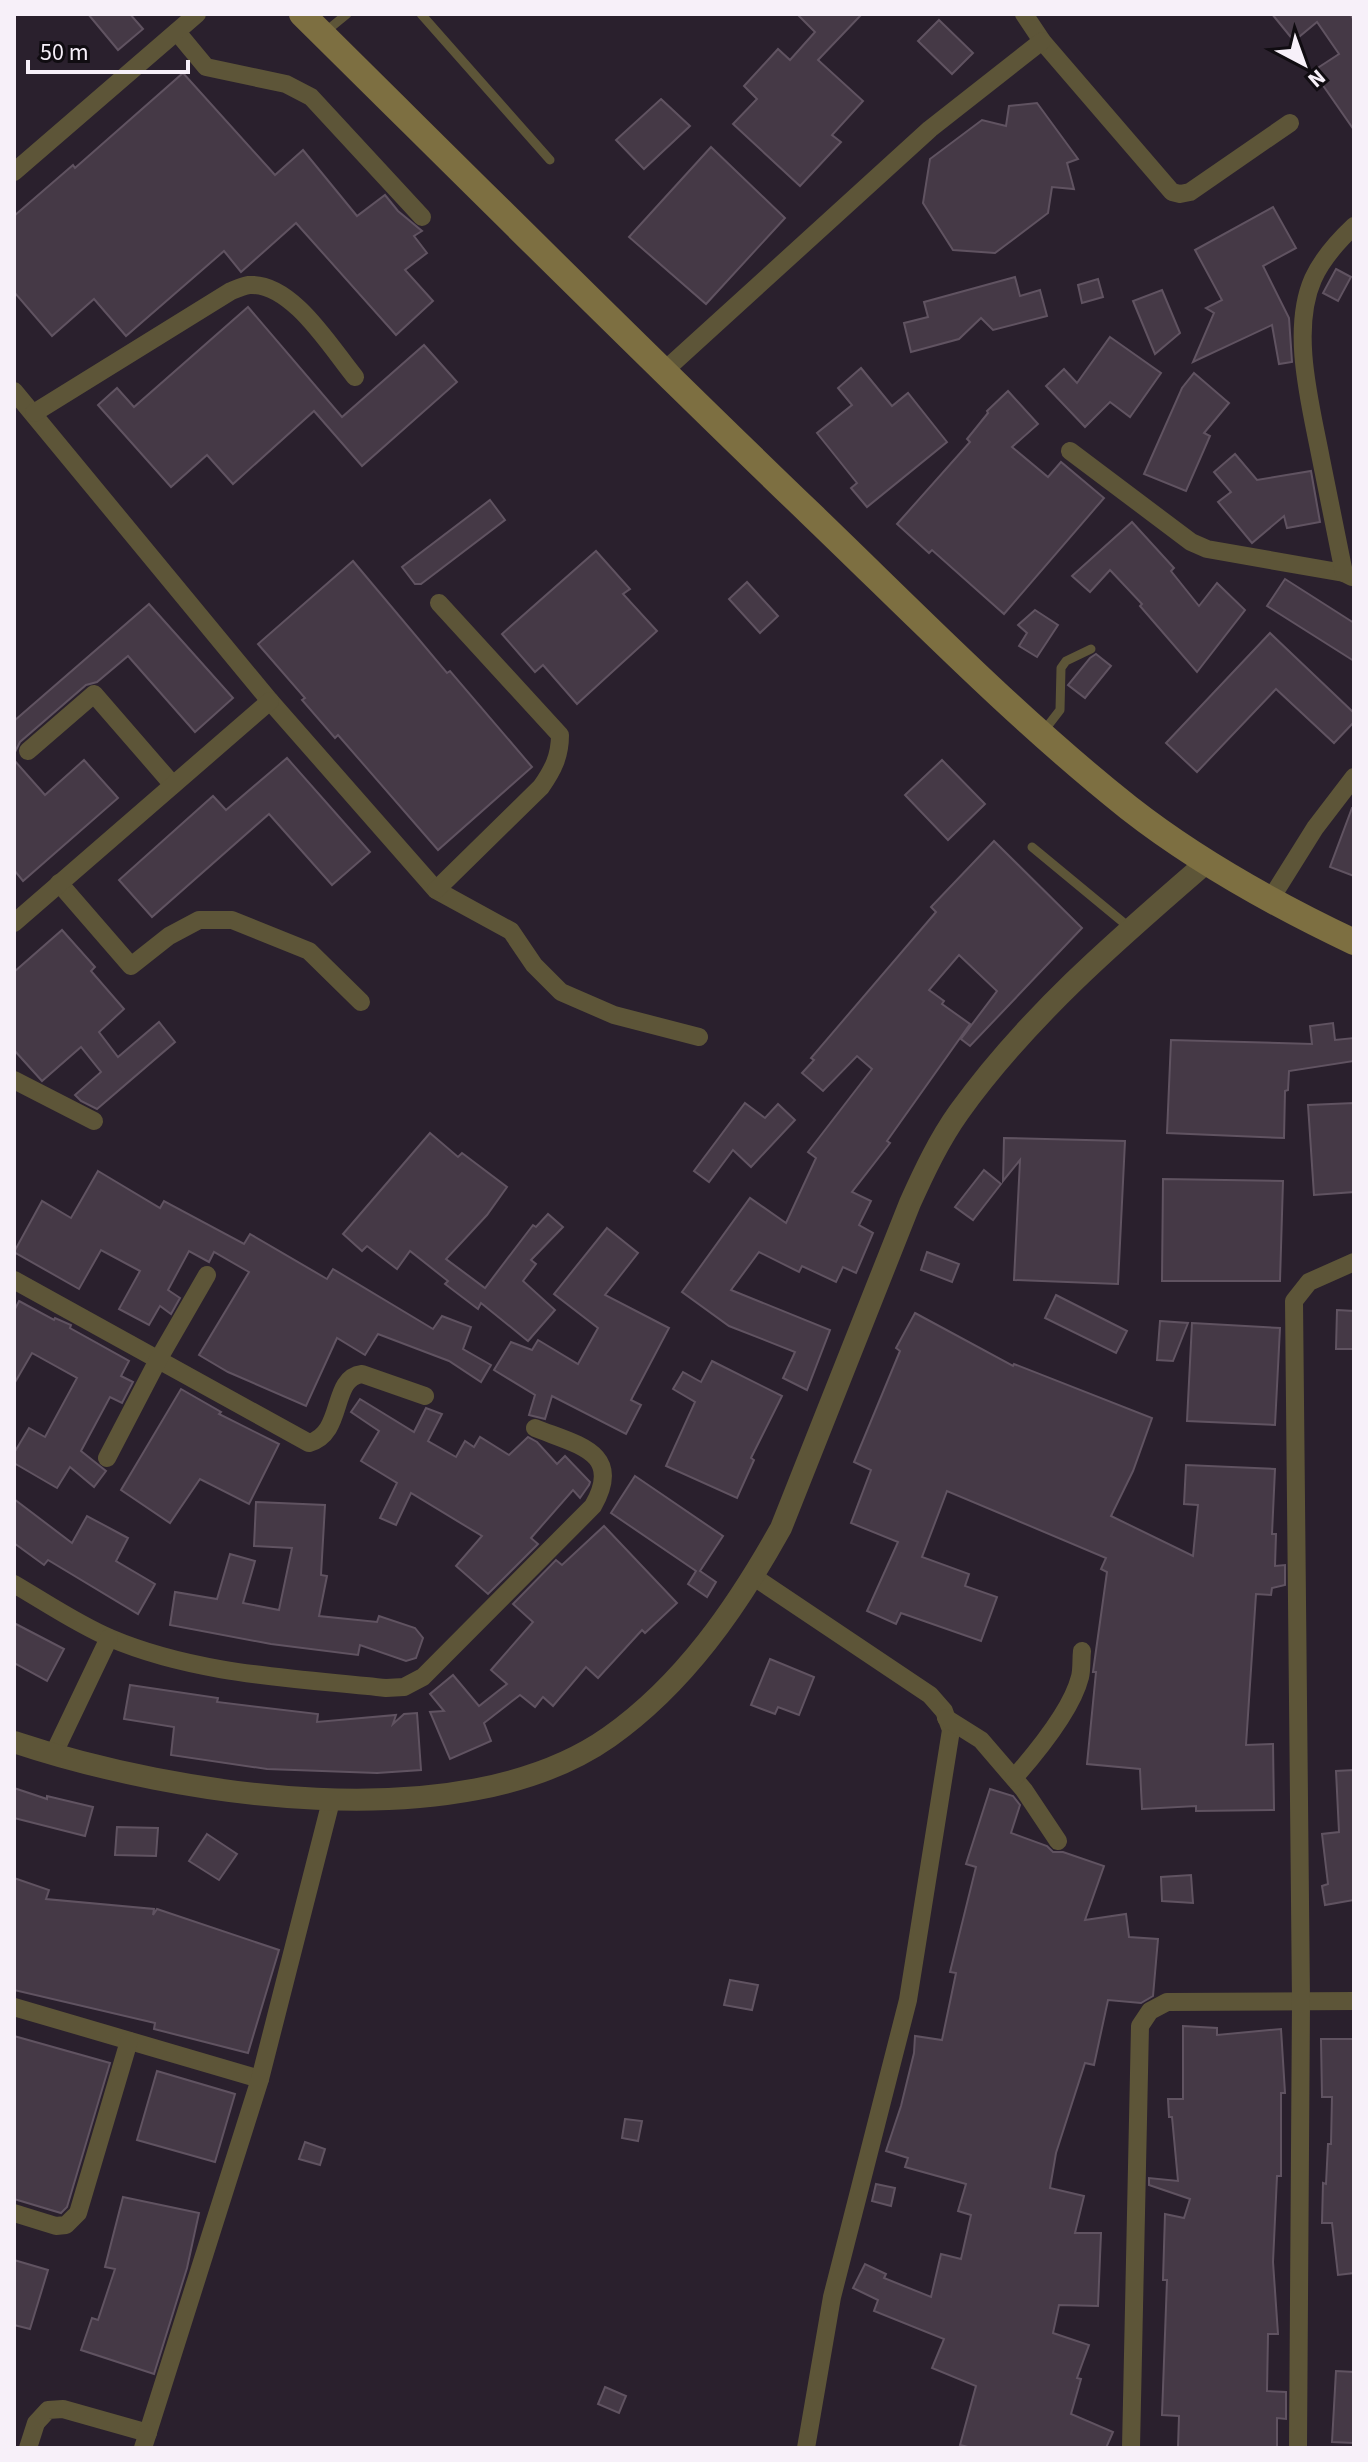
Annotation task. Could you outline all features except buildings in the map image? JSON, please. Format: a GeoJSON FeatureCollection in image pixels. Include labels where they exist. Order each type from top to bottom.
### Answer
{"type":"FeatureCollection","features":[{"type":"Feature","properties":{"kind":"main road"},"geometry":{"type":"LineString","coordinates":[[302,14],[663,372],[1041,735],[1132,810],[1207,862],[1270,900],[1354,942]]}},
{"type":"Feature","properties":{"kind":"street"},"geometry":{"type":"LineString","coordinates":[[14,172],[197,14]]}},
{"type":"Feature","properties":{"kind":"street"},"geometry":{"type":"LineString","coordinates":[[1024,14],[1042,41],[1172,192],[1190,192],[1290,123]]}},
{"type":"Feature","properties":{"kind":"street"},"geometry":{"type":"LineString","coordinates":[[177,32],[206,67],[286,84],[311,97],[422,217]]}},
{"type":"Feature","properties":{"kind":"street"},"geometry":{"type":"LineString","coordinates":[[663,372],[930,129],[1042,41]]}},
{"type":"Feature","properties":{"kind":"street"},"geometry":{"type":"LineString","coordinates":[[1070,451],[1191,542],[1207,549],[1349,576],[1308,394],[1302,334],[1305,305],[1313,279],[1329,253],[1354,226]]}},
{"type":"Feature","properties":{"kind":"street"},"geometry":{"type":"LineString","coordinates":[[34,413],[231,291],[250,285],[286,297],[301,310],[355,377]]}},
{"type":"Feature","properties":{"kind":"street"},"geometry":{"type":"LineString","coordinates":[[14,391],[270,701],[436,890],[511,931],[534,965],[561,992],[614,1015],[699,1037]]}},
{"type":"Feature","properties":{"kind":"street"},"geometry":{"type":"LineString","coordinates":[[436,890],[541,787],[554,769],[560,749],[560,735],[439,603]]}},
{"type":"Feature","properties":{"kind":"street"},"geometry":{"type":"LineString","coordinates":[[28,751],[94,694],[173,785]]}},
{"type":"Feature","properties":{"kind":"street"},"geometry":{"type":"LineString","coordinates":[[17,915],[59,883],[270,701]]}},
{"type":"Feature","properties":{"kind":"street"},"geometry":{"type":"LineString","coordinates":[[1270,900],[1315,828],[1354,777]]}},
{"type":"Feature","properties":{"kind":"street"},"geometry":{"type":"LineString","coordinates":[[14,1742],[101,1768],[182,1784],[331,1801],[451,1793],[510,1783],[557,1766],[608,1738],[652,1702],[698,1655],[754,1577],[781,1528],[885,1259],[933,1153],[958,1113],[991,1072],[1087,967],[1207,862]]}},
{"type":"Feature","properties":{"kind":"street"},"geometry":{"type":"LineString","coordinates":[[59,883],[131,966],[169,936],[199,920],[232,920],[309,951],[361,1002]]}},
{"type":"Feature","properties":{"kind":"street"},"geometry":{"type":"LineString","coordinates":[[14,1080],[94,1121]]}},
{"type":"Feature","properties":{"kind":"street"},"geometry":{"type":"LineString","coordinates":[[1298,2448],[1301,2001],[1294,1301],[1309,1282],[1354,1262]]}},
{"type":"Feature","properties":{"kind":"street"},"geometry":{"type":"LineString","coordinates":[[107,1458],[207,1275]]}},
{"type":"Feature","properties":{"kind":"street"},"geometry":{"type":"LineString","coordinates":[[14,1280],[309,1443],[320,1440],[328,1431],[347,1381],[355,1375],[362,1374],[425,1396]]}},
{"type":"Feature","properties":{"kind":"street"},"geometry":{"type":"LineString","coordinates":[[14,1584],[109,1638],[163,1656],[219,1669],[386,1688],[404,1687],[423,1677],[593,1506],[604,1486],[603,1468],[592,1451],[535,1428]]}},
{"type":"Feature","properties":{"kind":"street"},"geometry":{"type":"LineString","coordinates":[[754,1577],[930,1695],[951,1730],[908,2000],[832,2297],[806,2448]]}},
{"type":"Feature","properties":{"kind":"street"},"geometry":{"type":"LineString","coordinates":[[53,1755],[109,1638]]}},
{"type":"Feature","properties":{"kind":"street"},"geometry":{"type":"LineString","coordinates":[[1014,1778],[1060,1717],[1080,1678],[1082,1651]]}},
{"type":"Feature","properties":{"kind":"street"},"geometry":{"type":"LineString","coordinates":[[946,1718],[981,1740],[1014,1778],[1058,1841]]}},
{"type":"Feature","properties":{"kind":"street"},"geometry":{"type":"LineString","coordinates":[[28,2448],[36,2423],[48,2410],[63,2409],[145,2440],[260,2079],[331,1801]]}},
{"type":"Feature","properties":{"kind":"street"},"geometry":{"type":"LineString","coordinates":[[1131,2448],[1140,2026],[1150,2011],[1167,2002],[1354,2001]]}},
{"type":"Feature","properties":{"kind":"street"},"geometry":{"type":"LineString","coordinates":[[14,2007],[260,2079]]}},
{"type":"Feature","properties":{"kind":"street"},"geometry":{"type":"LineString","coordinates":[[14,2213],[56,2226],[66,2225],[78,2213],[129,2041]]}},
{"type":"Feature","properties":{"kind":"lane"},"geometry":{"type":"LineString","coordinates":[[323,34],[347,14]]}},
{"type":"Feature","properties":{"kind":"lane"},"geometry":{"type":"LineString","coordinates":[[421,14],[550,160]]}},
{"type":"Feature","properties":{"kind":"lane"},"geometry":{"type":"LineString","coordinates":[[1041,735],[1060,710],[1061,668],[1066,661],[1091,649]]}},
{"type":"Feature","properties":{"kind":"lane"},"geometry":{"type":"LineString","coordinates":[[1032,847],[1130,928]]}}]}
